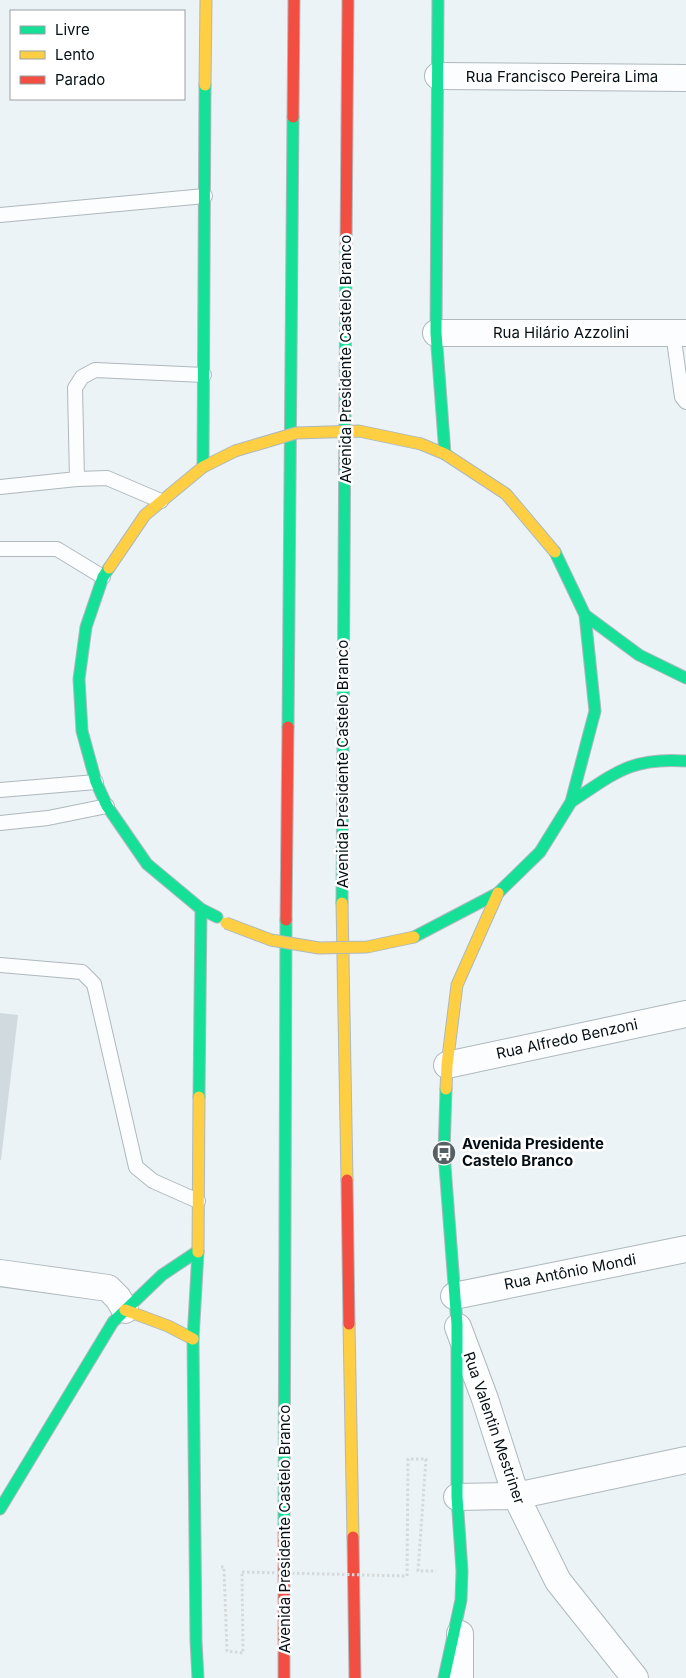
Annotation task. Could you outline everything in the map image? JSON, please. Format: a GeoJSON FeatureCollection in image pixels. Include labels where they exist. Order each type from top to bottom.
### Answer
{"type":"FeatureCollection","features":[{"type":"Feature","properties":{"kind":"main road"},"geometry":{"type":"LineString","coordinates":[[203,467],[206,0]]}},
{"type":"Feature","properties":{"kind":"main road","name":"Avenida Presidente Castelo Branco"},"geometry":{"type":"LineString","coordinates":[[284,1678],[286,901],[294,0]]}},
{"type":"Feature","properties":{"kind":"main road","name":"Avenida Presidente Castelo Branco"},"geometry":{"type":"LineString","coordinates":[[348,0],[342,912],[355,1678]]}},
{"type":"Feature","properties":{"kind":"main road"},"geometry":{"type":"LineString","coordinates":[[438,0],[436,333],[445,454]]}},
{"type":"Feature","properties":{"kind":"main road"},"geometry":{"type":"LineString","coordinates":[[359,431],[421,444],[445,454],[506,494],[554,549],[585,615],[595,710],[571,802],[540,852],[498,893],[414,937],[367,947],[319,948],[271,940],[226,923],[201,909],[147,864],[107,806],[96,782],[82,731],[79,679],[86,627],[103,578],[145,515],[203,467],[235,451],[296,433],[359,431]]}},
{"type":"Feature","properties":{"kind":"main road"},"geometry":{"type":"LineString","coordinates":[[585,615],[639,655],[686,678]]}},
{"type":"Feature","properties":{"kind":"main road"},"geometry":{"type":"LineString","coordinates":[[571,802],[616,773],[642,762],[686,761]]}},
{"type":"Feature","properties":{"kind":"main road"},"geometry":{"type":"LineString","coordinates":[[444,1678],[460,1600],[462,1571],[457,1497],[457,1324],[444,1153],[447,1065],[457,985],[498,893]]}},
{"type":"Feature","properties":{"kind":"main road"},"geometry":{"type":"LineString","coordinates":[[198,1678],[193,1339],[198,1251],[201,909]]}},
{"type":"Feature","properties":{"kind":"main road"},"geometry":{"type":"LineString","coordinates":[[0,1509],[113,1322],[162,1275],[198,1251]]}},
{"type":"Feature","properties":{"kind":"main road"},"geometry":{"type":"LineString","coordinates":[[125,1310],[168,1326],[193,1339]]}},
{"type":"Feature","properties":{"kind":"street","name":"Rua Francisco Pereira Lima"},"geometry":{"type":"LineString","coordinates":[[438,76],[686,78]]}},
{"type":"Feature","properties":{"kind":"street","name":"Rua Hilário Azzolini"},"geometry":{"type":"LineString","coordinates":[[436,333],[679,333]]}},
{"type":"Feature","properties":{"kind":"street","name":"Rua Alfredo Benzoni"},"geometry":{"type":"LineString","coordinates":[[447,1065],[686,1014]]}},
{"type":"Feature","properties":{"kind":"street","name":"Rua Antônio Mondi"},"geometry":{"type":"LineString","coordinates":[[454,1296],[686,1249]]}},
{"type":"Feature","properties":{"kind":"street"},"geometry":{"type":"LineString","coordinates":[[0,1273],[108,1288],[118,1298],[125,1310]]}},
{"type":"Feature","properties":{"kind":"street","name":"Rua Valentin Mestriner"},"geometry":{"type":"LineString","coordinates":[[457,1324],[485,1398],[516,1496],[558,1581],[635,1678]]}},
{"type":"Feature","properties":{"kind":"street"},"geometry":{"type":"LineString","coordinates":[[457,1497],[516,1496],[686,1460]]}},
{"type":"Feature","properties":{"kind":"street"},"geometry":{"type":"LineString","coordinates":[[460,1600],[460,1678]]}},
{"type":"Feature","properties":{"kind":"lane"},"geometry":{"type":"LineString","coordinates":[[0,215],[205,196]]}},
{"type":"Feature","properties":{"kind":"lane"},"geometry":{"type":"LineString","coordinates":[[679,333],[682,397],[686,402]]}},
{"type":"Feature","properties":{"kind":"lane"},"geometry":{"type":"LineString","coordinates":[[77,479],[74,388],[82,377],[95,370],[204,376]]}},
{"type":"Feature","properties":{"kind":"lane"},"geometry":{"type":"LineString","coordinates":[[0,487],[77,479],[107,478],[161,501]]}},
{"type":"Feature","properties":{"kind":"lane"},"geometry":{"type":"LineString","coordinates":[[0,549],[57,550],[103,578]]}},
{"type":"Feature","properties":{"kind":"lane"},"geometry":{"type":"LineString","coordinates":[[0,790],[96,782]]}},
{"type":"Feature","properties":{"kind":"lane"},"geometry":{"type":"LineString","coordinates":[[0,823],[48,818],[107,806]]}},
{"type":"Feature","properties":{"kind":"lane"},"geometry":{"type":"LineString","coordinates":[[0,965],[82,972],[94,984],[136,1167],[153,1181],[198,1201]]}},
{"type":"Feature","properties":{"kind":"path"},"geometry":{"type":"LineString","coordinates":[[195,1567],[224,1567],[228,1651],[243,1653],[242,1572],[407,1576],[408,1459],[426,1459],[418,1571],[462,1571]]}},
{"type":"Feature","properties":{"kind":"building"},"geometry":{"type":"Polygon","coordinates":[[[0,1013],[18,1015],[1,1160],[0,1160],[0,1013]]]}},
{"type":"Feature","properties":{"kind":"traffic: fast"},"geometry":{"type":"LineString","coordinates":[[438,0],[436,333],[445,454]]}},
{"type":"Feature","properties":{"kind":"traffic: fast"},"geometry":{"type":"LineString","coordinates":[[203,467],[205,85]]}},
{"type":"Feature","properties":{"kind":"traffic: fast"},"geometry":{"type":"LineString","coordinates":[[288,727],[293,117]]}},
{"type":"Feature","properties":{"kind":"traffic: fast"},"geometry":{"type":"LineString","coordinates":[[342,903],[346,246]]}},
{"type":"Feature","properties":{"kind":"traffic: fast"},"geometry":{"type":"LineString","coordinates":[[414,937],[498,893],[540,852],[571,802],[595,711],[585,615],[555,552]]}},
{"type":"Feature","properties":{"kind":"traffic: fast"},"geometry":{"type":"LineString","coordinates":[[109,568],[103,577],[86,627],[79,679],[82,731],[96,782],[107,806],[147,864],[201,909],[217,917]]}},
{"type":"Feature","properties":{"kind":"traffic: fast"},"geometry":{"type":"LineString","coordinates":[[585,615],[639,655],[686,678]]}},
{"type":"Feature","properties":{"kind":"traffic: fast"},"geometry":{"type":"LineString","coordinates":[[571,802],[624,769],[651,762],[667,760],[686,761]]}},
{"type":"Feature","properties":{"kind":"traffic: fast"},"geometry":{"type":"LineString","coordinates":[[199,1097],[201,909]]}},
{"type":"Feature","properties":{"kind":"traffic: fast"},"geometry":{"type":"LineString","coordinates":[[284,1531],[286,920]]}},
{"type":"Feature","properties":{"kind":"traffic: fast"},"geometry":{"type":"LineString","coordinates":[[446,1089],[444,1153],[457,1324],[457,1497],[462,1571],[461,1600]]}},
{"type":"Feature","properties":{"kind":"traffic: fast"},"geometry":{"type":"LineString","coordinates":[[0,1509],[113,1322],[162,1275],[198,1251]]}},
{"type":"Feature","properties":{"kind":"traffic: fast"},"geometry":{"type":"LineString","coordinates":[[198,1252],[193,1339],[198,1678]]}},
{"type":"Feature","properties":{"kind":"traffic: fast"},"geometry":{"type":"LineString","coordinates":[[444,1678],[461,1600]]}},
{"type":"Feature","properties":{"kind":"traffic: slow"},"geometry":{"type":"LineString","coordinates":[[205,85],[206,0]]}},
{"type":"Feature","properties":{"kind":"traffic: slow"},"geometry":{"type":"LineString","coordinates":[[235,451],[296,433],[359,431],[421,444]]}},
{"type":"Feature","properties":{"kind":"traffic: slow"},"geometry":{"type":"LineString","coordinates":[[421,444],[445,454],[506,494],[555,552]]}},
{"type":"Feature","properties":{"kind":"traffic: slow"},"geometry":{"type":"LineString","coordinates":[[109,568],[145,515],[203,467],[235,451]]}},
{"type":"Feature","properties":{"kind":"traffic: slow"},"geometry":{"type":"LineString","coordinates":[[446,1089],[447,1065],[457,985],[498,893]]}},
{"type":"Feature","properties":{"kind":"traffic: slow"},"geometry":{"type":"LineString","coordinates":[[342,903],[347,1180]]}},
{"type":"Feature","properties":{"kind":"traffic: slow"},"geometry":{"type":"LineString","coordinates":[[226,923],[271,940],[319,948],[367,947],[414,937]]}},
{"type":"Feature","properties":{"kind":"traffic: slow"},"geometry":{"type":"LineString","coordinates":[[198,1252],[199,1097]]}},
{"type":"Feature","properties":{"kind":"traffic: slow"},"geometry":{"type":"LineString","coordinates":[[125,1310],[168,1326],[193,1339]]}},
{"type":"Feature","properties":{"kind":"traffic: slow"},"geometry":{"type":"LineString","coordinates":[[349,1324],[353,1537]]}},
{"type":"Feature","properties":{"kind":"traffic: jam"},"geometry":{"type":"LineString","coordinates":[[293,117],[294,0]]}},
{"type":"Feature","properties":{"kind":"traffic: jam"},"geometry":{"type":"LineString","coordinates":[[346,246],[348,0]]}},
{"type":"Feature","properties":{"kind":"traffic: jam"},"geometry":{"type":"LineString","coordinates":[[286,920],[288,727]]}},
{"type":"Feature","properties":{"kind":"traffic: jam"},"geometry":{"type":"LineString","coordinates":[[347,1180],[349,1324]]}},
{"type":"Feature","properties":{"kind":"traffic: jam"},"geometry":{"type":"LineString","coordinates":[[284,1531],[284,1678]]}},
{"type":"Feature","properties":{"kind":"traffic: jam"},"geometry":{"type":"LineString","coordinates":[[353,1537],[355,1678]]}},
{"type":"Feature","properties":{"kind":"place","name":"Avenida Presidente Castelo Branco"},"geometry":{"type":"Point","coordinates":[444,1153]}}]}
